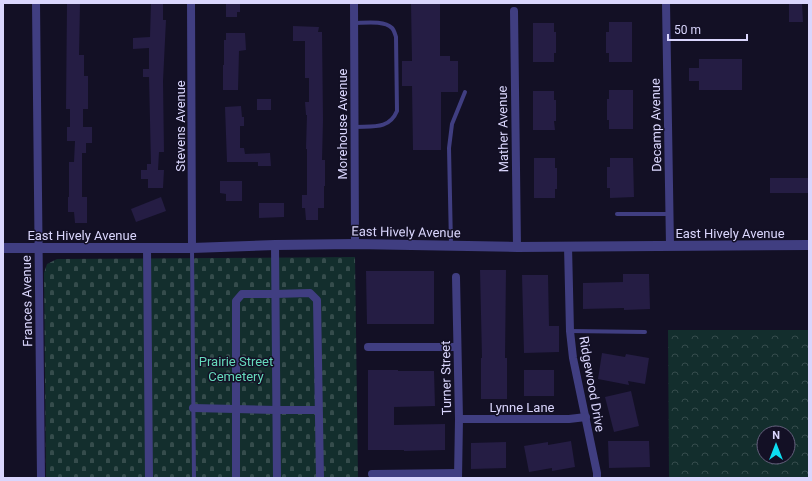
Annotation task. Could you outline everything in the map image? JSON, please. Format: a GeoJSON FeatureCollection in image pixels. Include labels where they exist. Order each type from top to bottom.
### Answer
{"type":"FeatureCollection","features":[{"type":"Feature","properties":{"kind":"street","name":"Frances Avenue"},"geometry":{"type":"LineString","coordinates":[[36,3],[41,478]]}},
{"type":"Feature","properties":{"kind":"street","name":"Stevens Avenue"},"geometry":{"type":"LineString","coordinates":[[191,3],[192,248]]}},
{"type":"Feature","properties":{"kind":"street","name":"Morehouse Avenue"},"geometry":{"type":"LineString","coordinates":[[354,3],[355,244]]}},
{"type":"Feature","properties":{"kind":"street","name":"Decamp Avenue"},"geometry":{"type":"LineString","coordinates":[[666,3],[670,246]]}},
{"type":"Feature","properties":{"kind":"street","name":"Mather Avenue"},"geometry":{"type":"LineString","coordinates":[[514,11],[517,247]]}},
{"type":"Feature","properties":{"kind":"street","name":"East Hively Avenue"},"geometry":{"type":"LineString","coordinates":[[3,248],[192,248],[355,244],[517,247],[809,245]]}},
{"type":"Feature","properties":{"kind":"street"},"geometry":{"type":"LineString","coordinates":[[275,245],[277,478]]}},
{"type":"Feature","properties":{"kind":"street","name":"Ridgewood Drive"},"geometry":{"type":"LineString","coordinates":[[568,246],[570,331],[573,358],[597,478]]}},
{"type":"Feature","properties":{"kind":"street"},"geometry":{"type":"LineString","coordinates":[[147,248],[149,478]]}},
{"type":"Feature","properties":{"kind":"street","name":"Turner Street"},"geometry":{"type":"LineString","coordinates":[[456,277],[459,420],[458,476]]}},
{"type":"Feature","properties":{"kind":"street"},"geometry":{"type":"LineString","coordinates":[[236,478],[236,300],[242,294],[310,292],[317,300],[320,478]]}},
{"type":"Feature","properties":{"kind":"street"},"geometry":{"type":"LineString","coordinates":[[368,347],[457,347]]}},
{"type":"Feature","properties":{"kind":"street"},"geometry":{"type":"LineString","coordinates":[[193,408],[318,410]]}},
{"type":"Feature","properties":{"kind":"street","name":"Lynne Lane"},"geometry":{"type":"LineString","coordinates":[[459,420],[569,420],[586,417]]}},
{"type":"Feature","properties":{"kind":"street"},"geometry":{"type":"LineString","coordinates":[[372,474],[458,476]]}},
{"type":"Feature","properties":{"kind":"lane"},"geometry":{"type":"LineString","coordinates":[[354,23],[378,23],[387,25],[392,29],[396,37],[397,111],[394,118],[388,123],[382,125],[355,127]]}},
{"type":"Feature","properties":{"kind":"lane"},"geometry":{"type":"LineString","coordinates":[[451,246],[449,148],[452,124],[465,92]]}},
{"type":"Feature","properties":{"kind":"lane"},"geometry":{"type":"LineString","coordinates":[[617,214],[670,214]]}},
{"type":"Feature","properties":{"kind":"lane"},"geometry":{"type":"LineString","coordinates":[[192,248],[194,478]]}},
{"type":"Feature","properties":{"kind":"lane"},"geometry":{"type":"LineString","coordinates":[[570,331],[645,332]]}},
{"type":"Feature","properties":{"kind":"green space","name":"Prairie Street Cemetery"},"geometry":{"type":"Polygon","coordinates":[[[355,257],[358,478],[46,478],[44,273],[47,264],[57,259],[355,257]]]}},
{"type":"Feature","properties":{"kind":"green space"},"geometry":{"type":"Polygon","coordinates":[[[668,330],[809,330],[809,478],[669,478],[668,330]]]}},
{"type":"Feature","properties":{"kind":"building"},"geometry":{"type":"Polygon","coordinates":[[[67,3],[80,3],[79,55],[84,55],[84,76],[88,76],[88,109],[83,109],[83,127],[92,127],[92,143],[86,143],[86,153],[82,153],[82,197],[87,197],[87,223],[75,223],[74,212],[68,212],[69,162],[74,162],[75,141],[67,141],[67,127],[70,127],[70,109],[66,109],[67,3]]]}},
{"type":"Feature","properties":{"kind":"building"},"geometry":{"type":"Polygon","coordinates":[[[151,3],[163,3],[163,20],[166,20],[163,81],[164,152],[159,152],[158,170],[164,170],[163,188],[148,188],[148,179],[141,179],[141,170],[147,170],[147,164],[151,164],[149,77],[143,77],[143,69],[149,69],[149,48],[133,49],[133,38],[150,37],[151,3]]]}},
{"type":"Feature","properties":{"kind":"building"},"geometry":{"type":"Polygon","coordinates":[[[226,3],[240,3],[240,12],[237,12],[237,17],[226,17],[226,3]]]}},
{"type":"Feature","properties":{"kind":"building"},"geometry":{"type":"Polygon","coordinates":[[[411,3],[440,3],[440,56],[450,56],[450,61],[458,61],[458,92],[441,92],[441,150],[413,150],[412,86],[402,86],[402,61],[412,61],[411,3]]]}},
{"type":"Feature","properties":{"kind":"building"},"geometry":{"type":"Polygon","coordinates":[[[789,3],[802,3],[803,22],[789,22],[789,3]]]}},
{"type":"Feature","properties":{"kind":"building"},"geometry":{"type":"Polygon","coordinates":[[[609,22],[632,22],[632,62],[609,62],[609,53],[606,53],[606,32],[609,32],[609,22]]]}},
{"type":"Feature","properties":{"kind":"building"},"geometry":{"type":"Polygon","coordinates":[[[533,23],[554,23],[554,32],[556,32],[556,53],[554,53],[554,62],[533,62],[533,23]]]}},
{"type":"Feature","properties":{"kind":"building"},"geometry":{"type":"Polygon","coordinates":[[[293,26],[319,27],[318,32],[322,32],[322,160],[325,160],[325,186],[324,208],[318,208],[318,220],[306,220],[305,208],[302,208],[302,195],[307,195],[307,115],[305,102],[309,102],[309,78],[305,78],[305,41],[293,41],[293,26]]]}},
{"type":"Feature","properties":{"kind":"building"},"geometry":{"type":"Polygon","coordinates":[[[226,33],[245,33],[246,50],[239,51],[238,90],[223,90],[224,40],[226,40],[226,33]]]}},
{"type":"Feature","properties":{"kind":"building"},"geometry":{"type":"Polygon","coordinates":[[[699,59],[742,59],[742,90],[699,90],[699,81],[689,81],[689,68],[699,68],[699,59]]]}},
{"type":"Feature","properties":{"kind":"building"},"geometry":{"type":"Polygon","coordinates":[[[609,90],[633,90],[633,129],[609,129],[609,120],[607,120],[607,99],[609,99],[609,90]]]}},
{"type":"Feature","properties":{"kind":"building"},"geometry":{"type":"Polygon","coordinates":[[[533,91],[554,91],[554,100],[556,100],[556,121],[554,121],[555,130],[533,130],[533,91]]]}},
{"type":"Feature","properties":{"kind":"building"},"geometry":{"type":"Polygon","coordinates":[[[257,99],[271,99],[271,110],[257,110],[257,99]]]}},
{"type":"Feature","properties":{"kind":"building"},"geometry":{"type":"Polygon","coordinates":[[[241,106],[242,117],[244,117],[244,126],[240,126],[240,148],[244,148],[245,154],[270,153],[271,166],[258,166],[258,162],[227,162],[225,107],[241,106]]]}},
{"type":"Feature","properties":{"kind":"building"},"geometry":{"type":"Polygon","coordinates":[[[534,158],[555,158],[555,168],[557,168],[557,189],[555,189],[555,198],[534,198],[534,158]]]}},
{"type":"Feature","properties":{"kind":"building"},"geometry":{"type":"Polygon","coordinates":[[[610,158],[633,158],[634,197],[610,198],[610,188],[607,188],[607,167],[610,167],[610,158]]]}},
{"type":"Feature","properties":{"kind":"building"},"geometry":{"type":"Polygon","coordinates":[[[770,178],[809,178],[809,193],[770,193],[770,178]]]}},
{"type":"Feature","properties":{"kind":"building"},"geometry":{"type":"Polygon","coordinates":[[[220,181],[242,181],[242,201],[226,201],[226,194],[220,193],[220,181]]]}},
{"type":"Feature","properties":{"kind":"building"},"geometry":{"type":"Polygon","coordinates":[[[161,197],[166,211],[136,222],[131,209],[161,197]]]}},
{"type":"Feature","properties":{"kind":"building"},"geometry":{"type":"Polygon","coordinates":[[[259,203],[284,203],[284,217],[259,218],[259,203]]]}},
{"type":"Feature","properties":{"kind":"building"},"geometry":{"type":"Polygon","coordinates":[[[480,270],[506,270],[505,358],[507,358],[507,399],[481,399],[482,358],[480,270]]]}},
{"type":"Feature","properties":{"kind":"building"},"geometry":{"type":"Polygon","coordinates":[[[366,271],[434,271],[434,324],[367,324],[366,271]]]}},
{"type":"Feature","properties":{"kind":"building"},"geometry":{"type":"Polygon","coordinates":[[[623,274],[649,274],[650,309],[583,309],[583,283],[623,282],[623,274]]]}},
{"type":"Feature","properties":{"kind":"building"},"geometry":{"type":"Polygon","coordinates":[[[522,275],[548,275],[549,326],[559,326],[559,352],[524,353],[522,275]]]}},
{"type":"Feature","properties":{"kind":"building"},"geometry":{"type":"Polygon","coordinates":[[[602,353],[625,357],[626,354],[649,358],[645,384],[628,381],[629,385],[598,379],[602,353]]]}},
{"type":"Feature","properties":{"kind":"building"},"geometry":{"type":"Polygon","coordinates":[[[368,370],[434,371],[435,406],[394,407],[394,425],[445,424],[445,450],[368,450],[368,370]]]}},
{"type":"Feature","properties":{"kind":"building"},"geometry":{"type":"Polygon","coordinates":[[[524,370],[554,370],[554,396],[524,396],[524,370]]]}},
{"type":"Feature","properties":{"kind":"building"},"geometry":{"type":"Polygon","coordinates":[[[631,391],[639,426],[614,432],[605,397],[631,391]]]}},
{"type":"Feature","properties":{"kind":"building"},"geometry":{"type":"Polygon","coordinates":[[[571,441],[575,467],[552,471],[552,468],[529,472],[524,446],[548,442],[548,445],[571,441]]]}},
{"type":"Feature","properties":{"kind":"building"},"geometry":{"type":"Polygon","coordinates":[[[608,441],[649,441],[650,467],[609,468],[608,441]]]}},
{"type":"Feature","properties":{"kind":"building"},"geometry":{"type":"Polygon","coordinates":[[[506,442],[506,468],[471,469],[471,443],[506,442]]]}}]}
